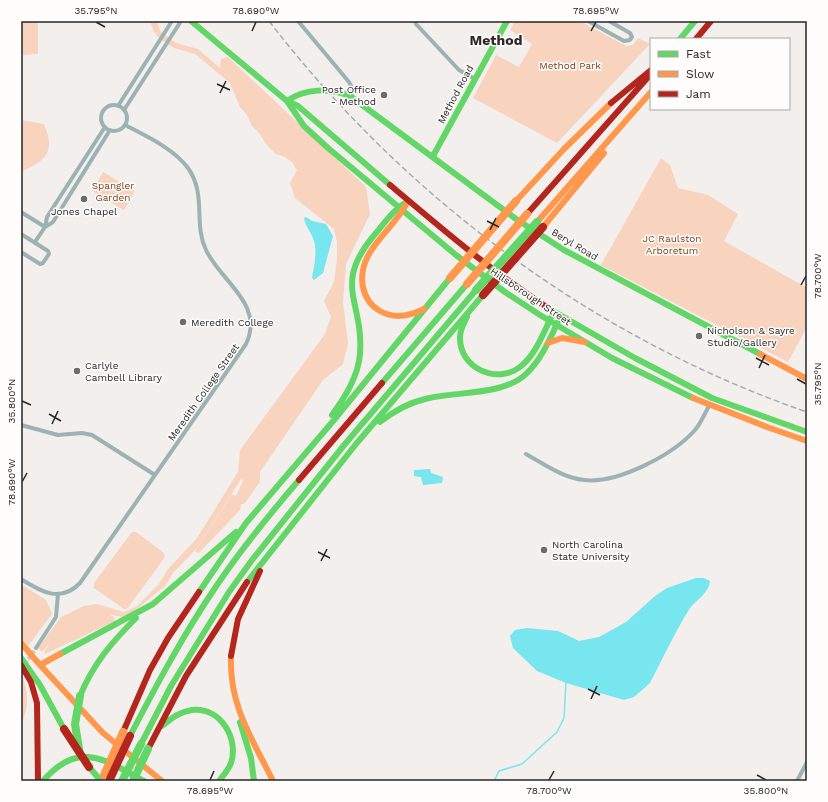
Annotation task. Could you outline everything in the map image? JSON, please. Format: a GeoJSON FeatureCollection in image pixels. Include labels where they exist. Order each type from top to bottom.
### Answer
{"type":"FeatureCollection","features":[{"type":"Feature","properties":{"kind":"main road","name":"Hillsborough Street"},"geometry":{"type":"LineString","coordinates":[[192,21],[287,101],[298,106],[408,201],[477,258],[558,314],[635,358],[712,398],[807,432]]}},
{"type":"Feature","properties":{"kind":"main road","name":"Method Road"},"geometry":{"type":"LineString","coordinates":[[433,156],[507,21]]}},
{"type":"Feature","properties":{"kind":"main road"},"geometry":{"type":"LineString","coordinates":[[681,38],[695,21]]}},
{"type":"Feature","properties":{"kind":"main road"},"geometry":{"type":"LineString","coordinates":[[697,38],[711,21]]}},
{"type":"Feature","properties":{"kind":"main road"},"geometry":{"type":"LineString","coordinates":[[127,734],[150,670],[168,638],[246,523],[304,453],[334,420],[450,278],[564,147],[650,71]]}},
{"type":"Feature","properties":{"kind":"main road"},"geometry":{"type":"LineString","coordinates":[[21,658],[40,685],[80,755],[105,779],[127,734],[175,652],[227,570],[287,493],[527,214],[650,75]]}},
{"type":"Feature","properties":{"kind":"main road","name":"Beryl Road"},"geometry":{"type":"LineString","coordinates":[[287,101],[294,97],[320,90],[337,91],[351,96],[516,219],[565,250],[807,379]]}},
{"type":"Feature","properties":{"kind":"main road"},"geometry":{"type":"LineString","coordinates":[[122,781],[170,686],[229,592],[252,560],[344,444],[479,292],[536,222],[571,185],[650,93]]}},
{"type":"Feature","properties":{"kind":"main road","name":"Hillsborough Street"},"geometry":{"type":"LineString","coordinates":[[287,101],[293,113],[320,140],[483,276],[549,321],[585,342],[709,406],[807,441]]}},
{"type":"Feature","properties":{"kind":"main road"},"geometry":{"type":"LineString","coordinates":[[133,781],[186,676],[247,582],[356,444],[469,310],[479,292],[544,227],[589,174],[632,114]]}},
{"type":"Feature","properties":{"kind":"main road"},"geometry":{"type":"LineString","coordinates":[[304,453],[349,391],[358,365],[360,349],[352,284],[354,264],[361,252],[408,201]]}},
{"type":"Feature","properties":{"kind":"main road"},"geometry":{"type":"LineString","coordinates":[[401,208],[367,256],[362,268],[361,284],[367,299],[373,305],[392,316],[411,315],[427,308]]}},
{"type":"Feature","properties":{"kind":"main road"},"geometry":{"type":"LineString","coordinates":[[469,310],[460,338],[464,354],[476,368],[484,373],[495,375],[510,373],[521,367],[531,354],[549,321],[558,314]]}},
{"type":"Feature","properties":{"kind":"main road"},"geometry":{"type":"LineString","coordinates":[[356,444],[386,416],[412,401],[492,389],[519,380],[531,369],[548,344],[556,325],[558,314]]}},
{"type":"Feature","properties":{"kind":"main road"},"geometry":{"type":"LineString","coordinates":[[548,344],[557,337],[571,338],[585,342]]}},
{"type":"Feature","properties":{"kind":"main road"},"geometry":{"type":"LineString","coordinates":[[40,665],[143,610],[168,592],[246,523]]}},
{"type":"Feature","properties":{"kind":"main road"},"geometry":{"type":"LineString","coordinates":[[254,781],[251,758],[231,683],[231,651],[236,625],[247,593],[274,548]]}},
{"type":"Feature","properties":{"kind":"main road"},"geometry":{"type":"LineString","coordinates":[[80,755],[75,724],[80,696],[89,672],[97,659],[143,610]]}},
{"type":"Feature","properties":{"kind":"main road"},"geometry":{"type":"LineString","coordinates":[[21,644],[103,733],[148,772],[162,781]]}},
{"type":"Feature","properties":{"kind":"main road"},"geometry":{"type":"LineString","coordinates":[[21,665],[31,682],[37,703],[38,781]]}},
{"type":"Feature","properties":{"kind":"main road"},"geometry":{"type":"LineString","coordinates":[[236,705],[273,781]]}},
{"type":"Feature","properties":{"kind":"main road"},"geometry":{"type":"LineString","coordinates":[[150,745],[168,720],[180,712],[199,710],[220,718],[228,727],[234,739],[235,751],[231,766],[219,781]]}},
{"type":"Feature","properties":{"kind":"main road"},"geometry":{"type":"LineString","coordinates":[[44,781],[54,768],[61,762],[77,756],[102,759],[144,781]]}},
{"type":"Feature","properties":{"kind":"main road"},"geometry":{"type":"LineString","coordinates":[[148,772],[166,781]]}},
{"type":"Feature","properties":{"kind":"street"},"geometry":{"type":"LineString","coordinates":[[118,106],[172,21]]}},
{"type":"Feature","properties":{"kind":"street"},"geometry":{"type":"LineString","coordinates":[[124,110],[181,21]]}},
{"type":"Feature","properties":{"kind":"street"},"geometry":{"type":"LineString","coordinates":[[298,21],[349,82],[353,90],[351,96]]}},
{"type":"Feature","properties":{"kind":"street"},"geometry":{"type":"LineString","coordinates":[[415,21],[416,24],[459,70],[474,79]]}},
{"type":"Feature","properties":{"kind":"street"},"geometry":{"type":"LineString","coordinates":[[588,21],[624,41],[630,40],[632,35],[630,33],[609,21]]}},
{"type":"Feature","properties":{"kind":"street"},"geometry":{"type":"LineString","coordinates":[[128,90],[134,94]]}},
{"type":"Feature","properties":{"kind":"street"},"geometry":{"type":"LineString","coordinates":[[109,106],[118,106],[124,110],[127,117],[125,125],[118,130],[110,130],[105,127],[101,119],[103,111],[109,106]]}},
{"type":"Feature","properties":{"kind":"street","name":"Meredith College Street"},"geometry":{"type":"LineString","coordinates":[[58,594],[73,591],[80,583],[246,344],[250,334],[251,318],[245,303],[212,261],[204,247],[200,232],[199,194],[194,178],[187,166],[171,152],[125,125]]}},
{"type":"Feature","properties":{"kind":"street"},"geometry":{"type":"LineString","coordinates":[[35,242],[45,227],[47,217],[105,127]]}},
{"type":"Feature","properties":{"kind":"street"},"geometry":{"type":"LineString","coordinates":[[45,227],[53,222],[110,130]]}},
{"type":"Feature","properties":{"kind":"street"},"geometry":{"type":"LineString","coordinates":[[83,160],[89,164]]}},
{"type":"Feature","properties":{"kind":"street"},"geometry":{"type":"LineString","coordinates":[[21,212],[45,227]]}},
{"type":"Feature","properties":{"kind":"street"},"geometry":{"type":"LineString","coordinates":[[21,234],[48,251],[49,254],[43,263],[40,264],[21,252]]}},
{"type":"Feature","properties":{"kind":"street"},"geometry":{"type":"LineString","coordinates":[[526,454],[571,477],[583,480],[601,480],[627,474],[669,452],[695,430],[712,398]]}},
{"type":"Feature","properties":{"kind":"street"},"geometry":{"type":"LineString","coordinates":[[21,425],[58,435],[82,433],[92,435],[155,475]]}},
{"type":"Feature","properties":{"kind":"street"},"geometry":{"type":"LineString","coordinates":[[21,579],[50,594],[58,594],[56,617],[36,648]]}},
{"type":"Feature","properties":{"kind":"street"},"geometry":{"type":"LineString","coordinates":[[797,781],[807,762]]}},
{"type":"Feature","properties":{"kind":"green space"},"geometry":{"type":"Polygon","coordinates":[[[21,21],[38,21],[38,54],[21,55],[21,21]]]}},
{"type":"Feature","properties":{"kind":"green space"},"geometry":{"type":"Polygon","coordinates":[[[150,21],[157,21],[160,30],[166,36],[176,43],[198,49],[220,68],[221,59],[228,57],[366,187],[370,214],[346,264],[343,302],[348,343],[343,364],[323,380],[260,472],[260,482],[244,504],[241,504],[240,510],[199,553],[195,552],[232,494],[236,496],[243,481],[241,479],[198,547],[173,573],[165,586],[133,612],[122,617],[109,614],[114,617],[115,621],[45,654],[44,652],[50,643],[42,652],[38,648],[61,617],[84,606],[97,604],[124,612],[136,607],[159,584],[168,569],[197,538],[238,472],[240,450],[325,334],[331,317],[324,301],[334,282],[337,259],[337,242],[334,229],[295,198],[290,183],[297,170],[292,162],[285,157],[276,154],[265,143],[240,107],[230,83],[195,54],[174,48],[160,39],[154,32],[150,21]]]}},
{"type":"Feature","properties":{"kind":"green space","name":"Method Park"},"geometry":{"type":"Polygon","coordinates":[[[515,21],[580,21],[626,46],[633,45],[638,38],[650,44],[557,143],[473,98],[496,55],[519,67],[532,44],[510,30],[515,21]]]}},
{"type":"Feature","properties":{"kind":"green space"},"geometry":{"type":"Polygon","coordinates":[[[21,120],[44,124],[49,141],[49,147],[44,158],[32,167],[23,171],[21,171],[21,120]]]}},
{"type":"Feature","properties":{"kind":"green space","name":"JC Raulston Arboretum"},"geometry":{"type":"Polygon","coordinates":[[[661,158],[670,165],[678,188],[708,195],[738,214],[724,241],[807,288],[807,327],[788,362],[601,265],[661,158]]]}},
{"type":"Feature","properties":{"kind":"green space","name":"Spangler Garden"},"geometry":{"type":"Polygon","coordinates":[[[103,172],[135,191],[124,210],[92,191],[103,172]]]}},
{"type":"Feature","properties":{"kind":"green space"},"geometry":{"type":"Polygon","coordinates":[[[132,532],[136,532],[164,553],[165,557],[127,609],[124,609],[94,588],[94,583],[132,532]]]}},
{"type":"Feature","properties":{"kind":"green space"},"geometry":{"type":"Polygon","coordinates":[[[24,586],[46,600],[52,614],[28,646],[21,638],[21,589],[24,586]]]}},
{"type":"Feature","properties":{"kind":"green space"},"geometry":{"type":"Polygon","coordinates":[[[22,674],[26,688],[27,705],[21,725],[22,674]]]}},
{"type":"Feature","properties":{"kind":"water"},"geometry":{"type":"Polygon","coordinates":[[[306,217],[312,221],[326,224],[333,236],[323,273],[314,280],[312,278],[315,248],[313,238],[306,226],[304,218],[306,217]]]}},
{"type":"Feature","properties":{"kind":"water"},"geometry":{"type":"Polygon","coordinates":[[[430,469],[431,473],[443,477],[442,483],[423,485],[421,477],[414,476],[414,470],[430,469]]]}},
{"type":"Feature","properties":{"kind":"water"},"geometry":{"type":"Polygon","coordinates":[[[696,578],[704,578],[710,581],[707,589],[690,608],[650,683],[634,697],[624,700],[566,683],[537,671],[513,648],[510,636],[515,630],[527,628],[558,631],[579,641],[599,637],[626,622],[655,596],[667,588],[696,578]]]}},
{"type":"Feature","properties":{"kind":"waterway"},"geometry":{"type":"LineString","coordinates":[[494,781],[499,771],[522,764],[557,732],[564,718],[566,683]]}},
{"type":"Feature","properties":{"kind":"tunnel"},"geometry":{"type":"LineString","coordinates":[[25,664],[36,648]]}},
{"type":"Feature","properties":{"kind":"railway"},"geometry":{"type":"LineString","coordinates":[[269,21],[322,86],[381,146],[443,203],[510,256],[579,303],[653,345],[729,382],[807,412]]}},
{"type":"Feature","properties":{"kind":"traffic: fast"},"geometry":{"type":"LineString","coordinates":[[191,21],[287,101],[298,106],[390,185]]}},
{"type":"Feature","properties":{"kind":"traffic: fast"},"geometry":{"type":"LineString","coordinates":[[433,156],[507,21]]}},
{"type":"Feature","properties":{"kind":"traffic: fast"},"geometry":{"type":"LineString","coordinates":[[681,38],[695,21]]}},
{"type":"Feature","properties":{"kind":"traffic: fast"},"geometry":{"type":"LineString","coordinates":[[287,101],[302,94],[318,91],[342,93],[350,96],[516,219],[564,250],[760,354]]}},
{"type":"Feature","properties":{"kind":"traffic: fast"},"geometry":{"type":"LineString","coordinates":[[287,101],[304,126],[328,148],[456,255],[505,292],[540,315],[612,358],[693,398]]}},
{"type":"Feature","properties":{"kind":"traffic: fast"},"geometry":{"type":"LineString","coordinates":[[332,415],[342,401],[354,379],[359,362],[360,335],[352,280],[355,266],[363,251],[376,233],[394,211],[408,201]]}},
{"type":"Feature","properties":{"kind":"traffic: fast"},"geometry":{"type":"LineString","coordinates":[[476,290],[537,222]]}},
{"type":"Feature","properties":{"kind":"traffic: fast"},"geometry":{"type":"LineString","coordinates":[[199,592],[246,523],[334,420],[450,278]]}},
{"type":"Feature","properties":{"kind":"traffic: fast"},"geometry":{"type":"LineString","coordinates":[[382,383],[467,284]]}},
{"type":"Feature","properties":{"kind":"traffic: fast"},"geometry":{"type":"LineString","coordinates":[[141,744],[171,686],[229,592],[252,560],[345,444],[476,290]]}},
{"type":"Feature","properties":{"kind":"traffic: fast"},"geometry":{"type":"LineString","coordinates":[[247,582],[356,444],[483,295]]}},
{"type":"Feature","properties":{"kind":"traffic: fast"},"geometry":{"type":"LineString","coordinates":[[548,308],[635,358],[712,398],[807,432]]}},
{"type":"Feature","properties":{"kind":"traffic: fast"},"geometry":{"type":"LineString","coordinates":[[467,317],[461,329],[460,337],[461,348],[466,357],[472,365],[481,370],[491,374],[501,374],[511,372],[526,362],[536,349],[554,312]]}},
{"type":"Feature","properties":{"kind":"traffic: fast"},"geometry":{"type":"LineString","coordinates":[[380,422],[401,408],[419,401],[437,397],[479,392],[506,386],[518,380],[527,373],[538,360],[561,316]]}},
{"type":"Feature","properties":{"kind":"traffic: fast"},"geometry":{"type":"LineString","coordinates":[[130,736],[170,661],[203,606],[245,546],[299,480]]}},
{"type":"Feature","properties":{"kind":"traffic: fast"},"geometry":{"type":"LineString","coordinates":[[60,654],[153,604],[236,532]]}},
{"type":"Feature","properties":{"kind":"traffic: fast"},"geometry":{"type":"LineString","coordinates":[[80,696],[85,684],[104,654],[136,618]]}},
{"type":"Feature","properties":{"kind":"traffic: fast"},"geometry":{"type":"LineString","coordinates":[[21,658],[40,685],[64,729]]}},
{"type":"Feature","properties":{"kind":"traffic: fast"},"geometry":{"type":"LineString","coordinates":[[80,696],[75,724],[80,755]]}},
{"type":"Feature","properties":{"kind":"traffic: fast"},"geometry":{"type":"LineString","coordinates":[[162,726],[179,714],[192,710],[202,710],[219,719],[230,735],[233,754],[230,765],[219,781]]}},
{"type":"Feature","properties":{"kind":"traffic: fast"},"geometry":{"type":"LineString","coordinates":[[240,722],[251,758],[254,781]]}},
{"type":"Feature","properties":{"kind":"traffic: fast"},"geometry":{"type":"LineString","coordinates":[[122,781],[141,744]]}},
{"type":"Feature","properties":{"kind":"traffic: fast"},"geometry":{"type":"LineString","coordinates":[[133,781],[148,749]]}},
{"type":"Feature","properties":{"kind":"traffic: fast"},"geometry":{"type":"LineString","coordinates":[[43,781],[56,768],[68,761],[80,757],[92,757],[104,761],[144,781]]}},
{"type":"Feature","properties":{"kind":"traffic: fast"},"geometry":{"type":"LineString","coordinates":[[89,767],[101,781]]}},
{"type":"Feature","properties":{"kind":"traffic: slow"},"geometry":{"type":"LineString","coordinates":[[537,222],[650,93]]}},
{"type":"Feature","properties":{"kind":"traffic: slow"},"geometry":{"type":"LineString","coordinates":[[516,201],[564,149],[611,103]]}},
{"type":"Feature","properties":{"kind":"traffic: slow"},"geometry":{"type":"LineString","coordinates":[[543,227],[604,153]]}},
{"type":"Feature","properties":{"kind":"traffic: slow"},"geometry":{"type":"LineString","coordinates":[[408,201],[402,212],[370,251],[362,274],[363,287],[371,304],[385,313],[402,316],[424,309]]}},
{"type":"Feature","properties":{"kind":"traffic: slow"},"geometry":{"type":"LineString","coordinates":[[450,278],[516,201]]}},
{"type":"Feature","properties":{"kind":"traffic: slow"},"geometry":{"type":"LineString","coordinates":[[467,284],[527,214]]}},
{"type":"Feature","properties":{"kind":"traffic: slow"},"geometry":{"type":"LineString","coordinates":[[548,343],[562,338],[585,342]]}},
{"type":"Feature","properties":{"kind":"traffic: slow"},"geometry":{"type":"LineString","coordinates":[[760,354],[807,379]]}},
{"type":"Feature","properties":{"kind":"traffic: slow"},"geometry":{"type":"LineString","coordinates":[[693,398],[807,441]]}},
{"type":"Feature","properties":{"kind":"traffic: slow"},"geometry":{"type":"LineString","coordinates":[[21,643],[40,665]]}},
{"type":"Feature","properties":{"kind":"traffic: slow"},"geometry":{"type":"LineString","coordinates":[[60,654],[40,665],[103,733],[162,781]]}},
{"type":"Feature","properties":{"kind":"traffic: slow"},"geometry":{"type":"LineString","coordinates":[[231,656],[231,674],[234,691],[243,721],[273,781]]}},
{"type":"Feature","properties":{"kind":"traffic: slow"},"geometry":{"type":"LineString","coordinates":[[104,775],[123,732]]}},
{"type":"Feature","properties":{"kind":"traffic: jam"},"geometry":{"type":"LineString","coordinates":[[697,38],[711,21]]}},
{"type":"Feature","properties":{"kind":"traffic: jam"},"geometry":{"type":"LineString","coordinates":[[611,103],[650,71]]}},
{"type":"Feature","properties":{"kind":"traffic: jam"},"geometry":{"type":"LineString","coordinates":[[527,214],[650,75]]}},
{"type":"Feature","properties":{"kind":"traffic: jam"},"geometry":{"type":"LineString","coordinates":[[390,185],[486,264],[548,308]]}},
{"type":"Feature","properties":{"kind":"traffic: jam"},"geometry":{"type":"LineString","coordinates":[[483,295],[543,227]]}},
{"type":"Feature","properties":{"kind":"traffic: jam"},"geometry":{"type":"LineString","coordinates":[[299,480],[382,383]]}},
{"type":"Feature","properties":{"kind":"traffic: jam"},"geometry":{"type":"LineString","coordinates":[[231,656],[238,619],[260,571]]}},
{"type":"Feature","properties":{"kind":"traffic: jam"},"geometry":{"type":"LineString","coordinates":[[148,749],[186,676],[247,582]]}},
{"type":"Feature","properties":{"kind":"traffic: jam"},"geometry":{"type":"LineString","coordinates":[[123,732],[150,670],[168,638],[199,592]]}},
{"type":"Feature","properties":{"kind":"traffic: jam"},"geometry":{"type":"LineString","coordinates":[[21,665],[31,682],[37,703],[38,781]]}},
{"type":"Feature","properties":{"kind":"traffic: jam"},"geometry":{"type":"LineString","coordinates":[[64,729],[89,767]]}},
{"type":"Feature","properties":{"kind":"traffic: jam"},"geometry":{"type":"LineString","coordinates":[[110,779],[130,736]]}},
{"type":"Feature","properties":{"kind":"place","name":"Post Office - Method"},"geometry":{"type":"Point","coordinates":[384,95]}},
{"type":"Feature","properties":{"kind":"place","name":"Jones Chapel"},"geometry":{"type":"Point","coordinates":[84,199]}},
{"type":"Feature","properties":{"kind":"place","name":"Meredith College"},"geometry":{"type":"Point","coordinates":[183,322]}},
{"type":"Feature","properties":{"kind":"place","name":"Nicholson & Sayre Studio/Gallery"},"geometry":{"type":"Point","coordinates":[699,336]}},
{"type":"Feature","properties":{"kind":"place","name":"Carlyle Cambell Library"},"geometry":{"type":"Point","coordinates":[77,371]}},
{"type":"Feature","properties":{"kind":"place","name":"North Carolina State University"},"geometry":{"type":"Point","coordinates":[544,550]}},
{"type":"Feature","properties":{"kind":"district","name":"Method"},"geometry":{"type":"Point","coordinates":[496,40]}}]}
